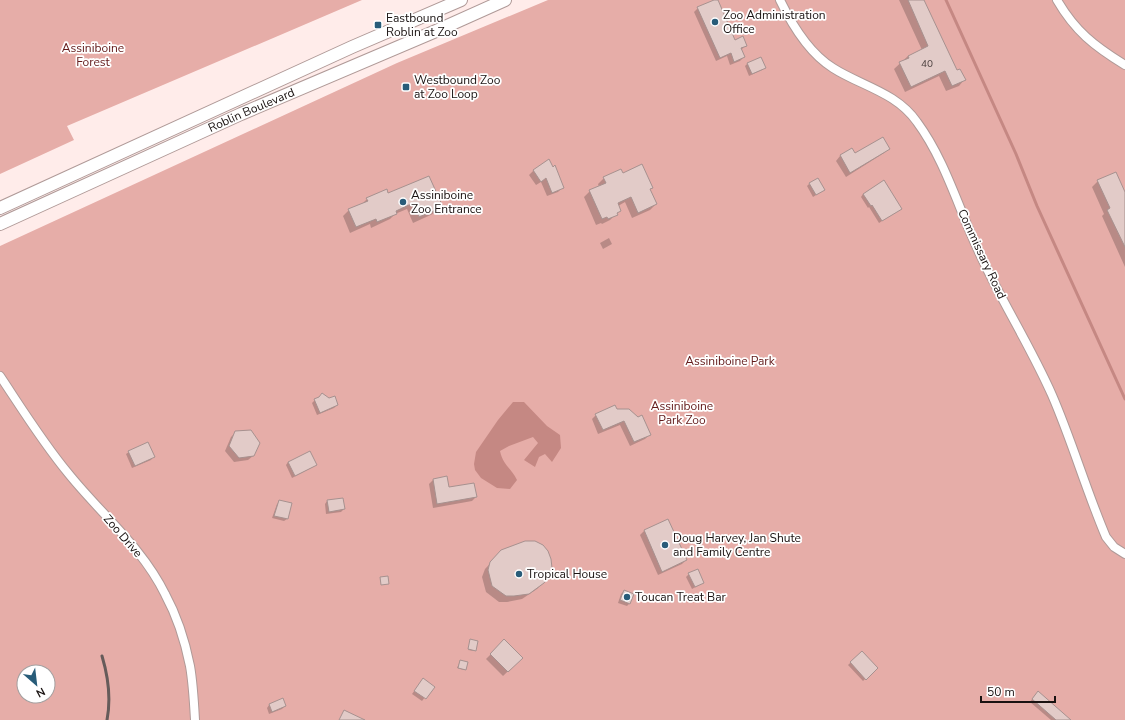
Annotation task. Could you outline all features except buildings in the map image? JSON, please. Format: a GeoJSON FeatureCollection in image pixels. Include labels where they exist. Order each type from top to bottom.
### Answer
{"type":"FeatureCollection","features":[{"type":"Feature","properties":{"kind":"main road","name":"Roblin Boulevard"},"geometry":{"type":"LineString","coordinates":[[0,208],[352,47],[461,0]]}},
{"type":"Feature","properties":{"kind":"main road","name":"Roblin Boulevard"},"geometry":{"type":"LineString","coordinates":[[0,224],[240,114],[506,0]]}},
{"type":"Feature","properties":{"kind":"street","name":"Commissary Road"},"geometry":{"type":"LineString","coordinates":[[780,0],[792,21],[815,53],[834,68],[882,92],[907,111],[918,123],[938,158],[978,252],[1053,397],[1106,537],[1114,547],[1125,554]]}},
{"type":"Feature","properties":{"kind":"street"},"geometry":{"type":"LineString","coordinates":[[1056,0],[1072,24],[1080,32],[1101,50],[1125,65]]}},
{"type":"Feature","properties":{"kind":"street","name":"Zoo Drive"},"geometry":{"type":"LineString","coordinates":[[0,376],[46,444],[68,473],[131,544],[145,562],[165,593],[178,622],[190,665],[195,720]]}},
{"type":"Feature","properties":{"kind":"green space","name":"Assiniboine Forest"},"geometry":{"type":"Polygon","coordinates":[[[0,0],[362,0],[67,126],[74,140],[0,174],[0,0]]]}},
{"type":"Feature","properties":{"kind":"green space","name":"Assiniboine Park"},"geometry":{"type":"Polygon","coordinates":[[[548,0],[1125,0],[1125,720],[0,720],[0,246],[397,63],[548,0]]]}},
{"type":"Feature","properties":{"kind":"shaded area"},"geometry":{"type":"Polygon","coordinates":[[[513,402],[524,402],[547,426],[560,435],[561,448],[552,462],[545,454],[539,457],[535,467],[524,460],[538,443],[533,437],[500,451],[503,460],[517,480],[510,489],[497,488],[481,478],[475,470],[474,464],[476,452],[498,420],[513,402]]]}},
{"type":"Feature","properties":{"kind":"waterway"},"geometry":{"type":"LineString","coordinates":[[946,0],[1016,154],[1037,206],[1125,399]]}},
{"type":"Feature","properties":{"kind":"railway"},"geometry":{"type":"LineString","coordinates":[[102,656],[108,688],[109,704],[107,720]]}},
{"type":"Feature","properties":{"kind":"place","name":"Zoo Administration Office"},"geometry":{"type":"Point","coordinates":[715,22]}},
{"type":"Feature","properties":{"kind":"place","name":"Eastbound Roblin at Zoo"},"geometry":{"type":"Point","coordinates":[378,25]}},
{"type":"Feature","properties":{"kind":"place","name":"Westbound Zoo at Zoo Loop"},"geometry":{"type":"Point","coordinates":[406,87]}},
{"type":"Feature","properties":{"kind":"place","name":"Assiniboine Zoo Entrance"},"geometry":{"type":"Point","coordinates":[403,202]}},
{"type":"Feature","properties":{"kind":"place","name":"Doug Harvey, Jan Shute and Family Centre"},"geometry":{"type":"Point","coordinates":[665,545]}},
{"type":"Feature","properties":{"kind":"place","name":"Tropical House"},"geometry":{"type":"Point","coordinates":[519,574]}},
{"type":"Feature","properties":{"kind":"place","name":"Toucan Treat Bar"},"geometry":{"type":"Point","coordinates":[627,597]}},
{"type":"Feature","properties":{"kind":"park label","name":"Assiniboine Park Zoo"},"geometry":{"type":"Point","coordinates":[682,413]}}]}
